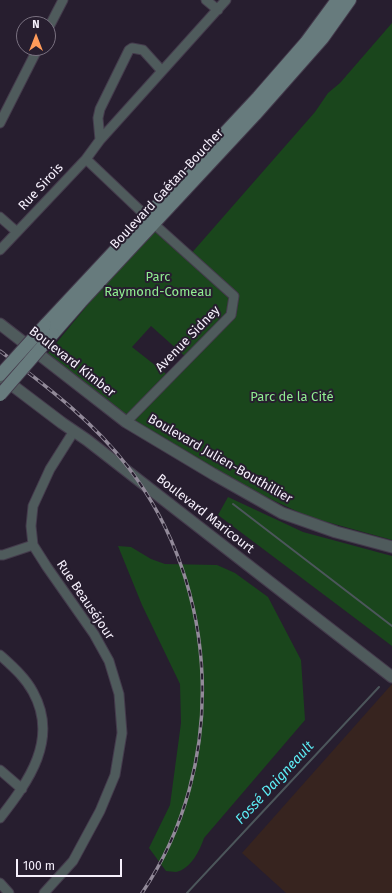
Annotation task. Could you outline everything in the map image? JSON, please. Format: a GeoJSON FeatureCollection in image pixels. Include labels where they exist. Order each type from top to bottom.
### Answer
{"type":"FeatureCollection","features":[{"type":"Feature","properties":{"kind":"main road","name":"Boulevard Gaétan-Boucher"},"geometry":{"type":"LineString","coordinates":[[150,220],[306,42],[337,0]]}},
{"type":"Feature","properties":{"kind":"main road","name":"Boulevard Gaétan-Boucher"},"geometry":{"type":"LineString","coordinates":[[0,375],[62,314],[150,220],[271,97],[323,38],[350,0]]}},
{"type":"Feature","properties":{"kind":"main road","name":"Boulevard Gaétan-Boucher"},"geometry":{"type":"LineString","coordinates":[[0,395],[62,314]]}},
{"type":"Feature","properties":{"kind":"street"},"geometry":{"type":"LineString","coordinates":[[55,16],[63,0]]}},
{"type":"Feature","properties":{"kind":"street"},"geometry":{"type":"LineString","coordinates":[[206,0],[218,10]]}},
{"type":"Feature","properties":{"kind":"street","name":"Rue Sirois"},"geometry":{"type":"LineString","coordinates":[[0,250],[86,159],[100,140],[226,0]]}},
{"type":"Feature","properties":{"kind":"street"},"geometry":{"type":"LineString","coordinates":[[100,140],[98,118],[100,109],[129,50],[132,48],[143,50],[162,71]]}},
{"type":"Feature","properties":{"kind":"street"},"geometry":{"type":"LineString","coordinates":[[0,124],[34,56]]}},
{"type":"Feature","properties":{"kind":"street","name":"Avenue Sidney"},"geometry":{"type":"LineString","coordinates":[[86,159],[150,220],[234,296],[232,315],[126,422]]}},
{"type":"Feature","properties":{"kind":"street"},"geometry":{"type":"LineString","coordinates":[[0,217],[18,232]]}},
{"type":"Feature","properties":{"kind":"street","name":"Boulevard Kimber"},"geometry":{"type":"LineString","coordinates":[[0,324],[126,422]]}},
{"type":"Feature","properties":{"kind":"street","name":"Boulevard Maricourt"},"geometry":{"type":"LineString","coordinates":[[0,375],[99,449],[392,677]]}},
{"type":"Feature","properties":{"kind":"street","name":"Boulevard Julien-Bouthillier"},"geometry":{"type":"LineString","coordinates":[[126,422],[282,513],[336,532],[392,547]]}},
{"type":"Feature","properties":{"kind":"street","name":"Rue Beauséjour"},"geometry":{"type":"LineString","coordinates":[[44,893],[73,861],[100,811],[115,775],[122,733],[119,694],[109,661],[94,634],[33,545],[31,526],[33,506],[50,469],[74,431]]}},
{"type":"Feature","properties":{"kind":"street"},"geometry":{"type":"LineString","coordinates":[[0,554],[3,555],[33,545]]}},
{"type":"Feature","properties":{"kind":"street"},"geometry":{"type":"LineString","coordinates":[[0,655],[23,678],[33,692],[40,710],[43,729],[41,747],[33,770],[22,789],[0,818]]}},
{"type":"Feature","properties":{"kind":"street"},"geometry":{"type":"LineString","coordinates":[[0,770],[22,789]]}},
{"type":"Feature","properties":{"kind":"street"},"geometry":{"type":"LineString","coordinates":[[0,883],[10,893]]}},
{"type":"Feature","properties":{"kind":"shaded area"},"geometry":{"type":"Polygon","coordinates":[[[392,684],[392,893],[286,893],[242,853],[392,684]]]}},
{"type":"Feature","properties":{"kind":"green space","name":"Parc de la Cité"},"geometry":{"type":"Polygon","coordinates":[[[392,23],[392,540],[309,517],[251,490],[130,421],[188,359],[151,326],[132,347],[170,377],[126,422],[44,358],[154,224],[189,256],[315,112],[328,93],[340,83],[392,23]]]}},
{"type":"Feature","properties":{"kind":"green space"},"geometry":{"type":"Polygon","coordinates":[[[228,497],[303,532],[392,556],[392,646],[218,515],[228,497]]]}},
{"type":"Feature","properties":{"kind":"green space"},"geometry":{"type":"Polygon","coordinates":[[[118,546],[131,547],[151,559],[165,564],[217,565],[235,573],[268,597],[301,660],[305,720],[204,838],[200,848],[190,863],[186,867],[176,872],[166,871],[149,848],[170,805],[181,723],[180,684],[142,605],[118,546]]]}},
{"type":"Feature","properties":{"kind":"waterway","name":"Fossé Daigneault"},"geometry":{"type":"LineString","coordinates":[[233,504],[392,626]]}},
{"type":"Feature","properties":{"kind":"waterway","name":"Fossé Daigneault"},"geometry":{"type":"LineString","coordinates":[[187,893],[379,687]]}},
{"type":"Feature","properties":{"kind":"railway"},"geometry":{"type":"LineString","coordinates":[[0,351],[68,404],[114,450],[128,467],[159,515],[182,567],[196,621],[202,678],[200,734],[189,790],[170,843],[142,893]]}},
{"type":"Feature","properties":{"kind":"park label","name":"Parc Raymond-Comeau"},"geometry":{"type":"Point","coordinates":[158,284]}}]}
